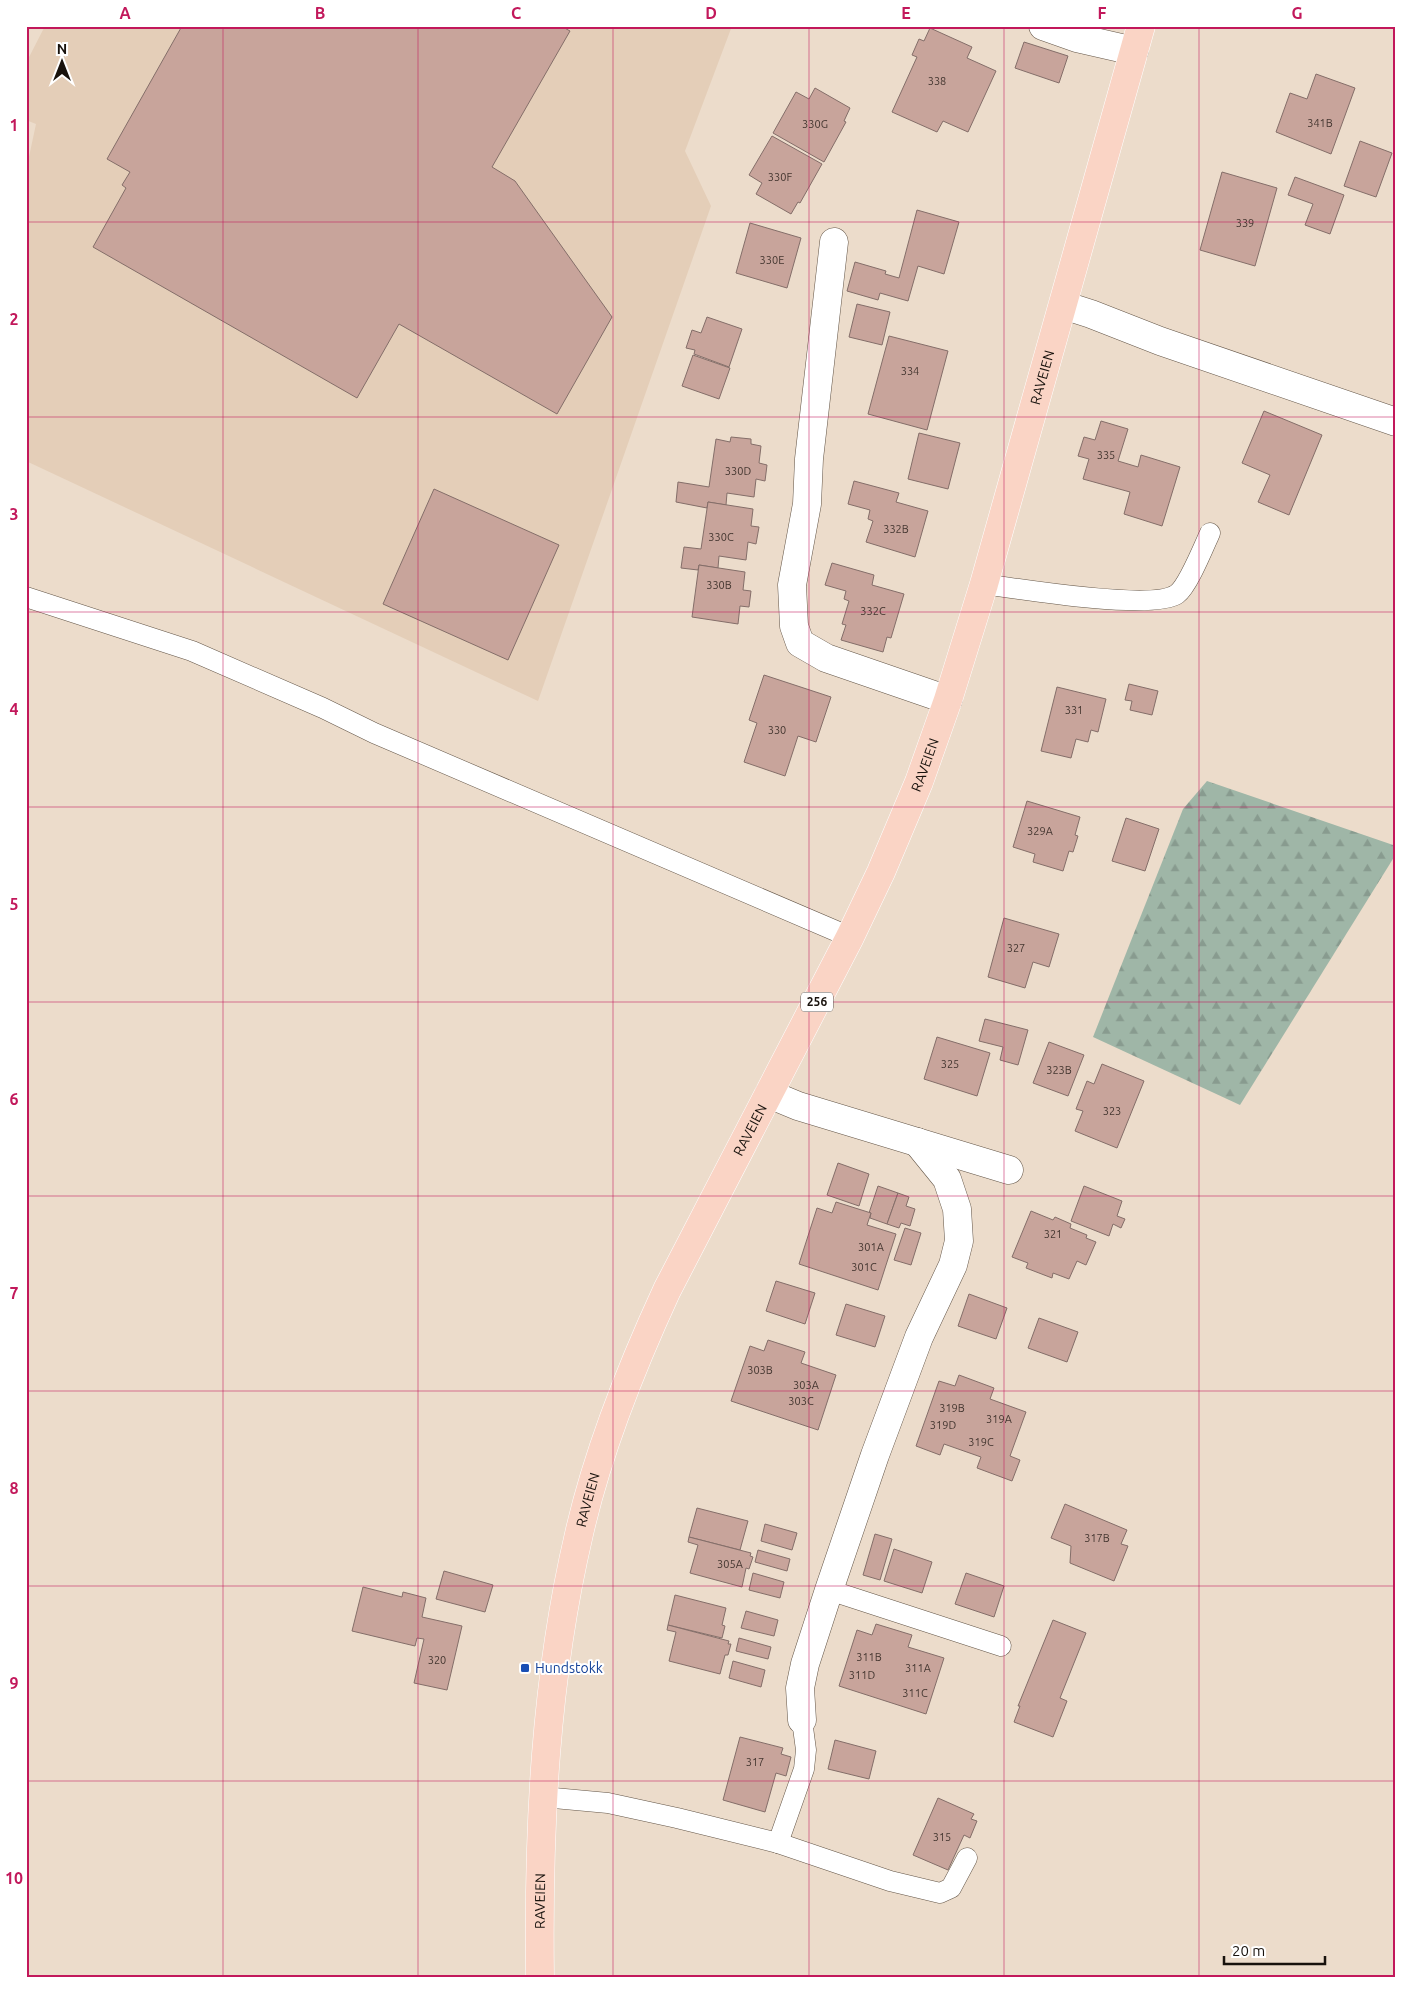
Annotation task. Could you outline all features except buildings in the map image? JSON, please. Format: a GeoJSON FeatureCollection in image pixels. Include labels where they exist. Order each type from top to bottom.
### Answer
{"type":"FeatureCollection","features":[{"type":"Feature","properties":{"kind":"main road","name":"RAVEIEN"},"geometry":{"type":"LineString","coordinates":[[540,1977],[539,1891],[542,1797],[549,1720],[560,1627],[579,1534],[600,1458],[638,1355],[660,1306],[850,937],[881,872],[919,782],[948,700],[984,584],[1137,39]]}},
{"type":"Feature","properties":{"kind":"street"},"geometry":{"type":"LineString","coordinates":[[1043,26],[1077,38],[1137,39]]}},
{"type":"Feature","properties":{"kind":"street"},"geometry":{"type":"LineString","coordinates":[[834,242],[809,459],[807,504],[792,585],[794,626],[800,643],[826,658],[948,700]]}},
{"type":"Feature","properties":{"kind":"street"},"geometry":{"type":"LineString","coordinates":[[1063,305],[1160,341],[1396,422]]}},
{"type":"Feature","properties":{"kind":"street"},"geometry":{"type":"LineString","coordinates":[[769,1094],[798,1106],[1009,1170]]}},
{"type":"Feature","properties":{"kind":"street"},"geometry":{"type":"LineString","coordinates":[[802,1720],[800,1688],[805,1664],[829,1590],[875,1455],[913,1355],[953,1265],[959,1240],[957,1209],[947,1178],[917,1142]]}},
{"type":"Feature","properties":{"kind":"lane"},"geometry":{"type":"LineString","coordinates":[[984,584],[1049,594],[1159,600],[1177,594],[1184,585],[1210,534]]}},
{"type":"Feature","properties":{"kind":"lane"},"geometry":{"type":"LineString","coordinates":[[26,597],[192,651],[323,708],[374,733],[850,937]]}},
{"type":"Feature","properties":{"kind":"lane"},"geometry":{"type":"LineString","coordinates":[[829,1590],[1001,1646]]}},
{"type":"Feature","properties":{"kind":"lane"},"geometry":{"type":"LineString","coordinates":[[778,1843],[804,1769],[806,1750],[802,1720]]}},
{"type":"Feature","properties":{"kind":"lane"},"geometry":{"type":"LineString","coordinates":[[542,1797],[608,1803],[778,1843],[890,1881],[940,1894],[951,1888],[967,1858]]}},
{"type":"Feature","properties":{"kind":"shaded area"},"geometry":{"type":"Polygon","coordinates":[[[45,26],[732,26],[685,151],[711,206],[538,701],[26,461],[26,171],[36,124],[26,120],[26,63],[45,26]]]}},
{"type":"Feature","properties":{"kind":"green space"},"geometry":{"type":"Polygon","coordinates":[[[1207,781],[1396,846],[1396,854],[1240,1105],[1093,1037],[1183,809],[1207,781]]]}},
{"type":"Feature","properties":{"kind":"place","name":"Hundstokk"},"geometry":{"type":"Point","coordinates":[525,1668]}}]}
